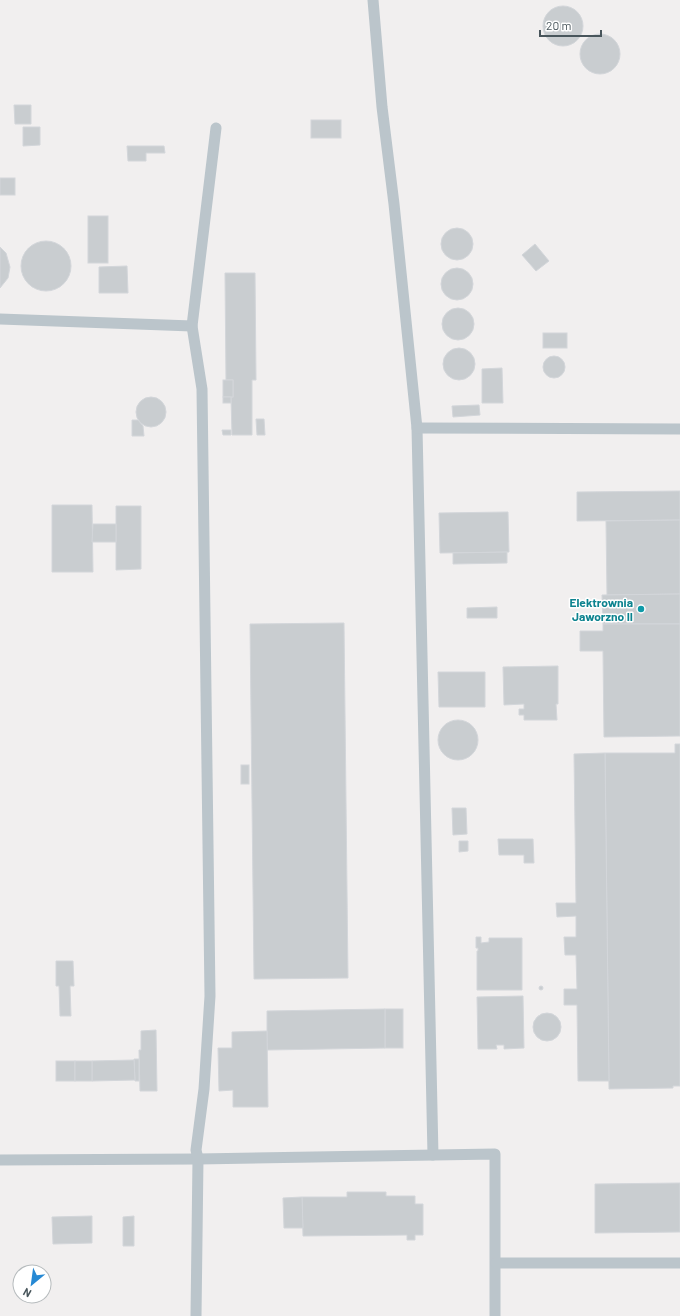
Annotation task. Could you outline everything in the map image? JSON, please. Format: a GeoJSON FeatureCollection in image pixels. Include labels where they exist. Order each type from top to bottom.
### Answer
{"type":"FeatureCollection","features":[{"type":"Feature","properties":{"kind":"lane"},"geometry":{"type":"LineString","coordinates":[[373,0],[382,107],[394,204],[417,428],[433,1155]]}},
{"type":"Feature","properties":{"kind":"lane"},"geometry":{"type":"LineString","coordinates":[[196,1316],[198,1159],[196,1150],[204,1089],[210,996],[202,389],[192,326],[216,128]]}},
{"type":"Feature","properties":{"kind":"lane"},"geometry":{"type":"LineString","coordinates":[[0,319],[192,326]]}},
{"type":"Feature","properties":{"kind":"lane"},"geometry":{"type":"LineString","coordinates":[[417,428],[680,429]]}},
{"type":"Feature","properties":{"kind":"lane"},"geometry":{"type":"LineString","coordinates":[[0,1160],[198,1159],[495,1154],[495,1316]]}},
{"type":"Feature","properties":{"kind":"lane"},"geometry":{"type":"LineString","coordinates":[[496,1263],[680,1263]]}},
{"type":"Feature","properties":{"kind":"building"},"geometry":{"type":"Polygon","coordinates":[[[563,6],[577,12],[583,26],[577,40],[563,46],[549,40],[543,26],[549,12],[563,6]]]}},
{"type":"Feature","properties":{"kind":"building"},"geometry":{"type":"Polygon","coordinates":[[[600,34],[614,40],[620,54],[614,68],[600,74],[586,68],[580,54],[586,40],[600,34]]]}},
{"type":"Feature","properties":{"kind":"building"},"geometry":{"type":"Polygon","coordinates":[[[14,105],[31,105],[31,124],[15,124],[14,105]]]}},
{"type":"Feature","properties":{"kind":"building"},"geometry":{"type":"Polygon","coordinates":[[[311,120],[341,120],[341,138],[311,138],[311,120]]]}},
{"type":"Feature","properties":{"kind":"building"},"geometry":{"type":"Polygon","coordinates":[[[23,127],[40,127],[40,145],[23,146],[23,127]]]}},
{"type":"Feature","properties":{"kind":"building"},"geometry":{"type":"Polygon","coordinates":[[[127,146],[164,146],[165,153],[146,153],[146,161],[128,161],[127,146]]]}},
{"type":"Feature","properties":{"kind":"building"},"geometry":{"type":"Polygon","coordinates":[[[0,178],[15,178],[15,195],[0,195],[0,178]]]}},
{"type":"Feature","properties":{"kind":"building"},"geometry":{"type":"Polygon","coordinates":[[[88,216],[108,216],[108,263],[88,263],[88,216]]]}},
{"type":"Feature","properties":{"kind":"building"},"geometry":{"type":"Polygon","coordinates":[[[454,228],[460,228],[470,235],[473,244],[472,250],[466,257],[460,260],[454,260],[444,253],[441,247],[441,241],[448,231],[454,228]]]}},
{"type":"Feature","properties":{"kind":"building"},"geometry":{"type":"Polygon","coordinates":[[[41,241],[51,241],[64,248],[71,261],[71,271],[64,284],[51,291],[41,291],[32,287],[25,280],[21,271],[21,261],[25,252],[32,245],[41,241]]]}},
{"type":"Feature","properties":{"kind":"building"},"geometry":{"type":"Polygon","coordinates":[[[535,244],[549,261],[536,271],[522,255],[535,244]]]}},
{"type":"Feature","properties":{"kind":"building"},"geometry":{"type":"Polygon","coordinates":[[[0,247],[6,253],[10,267],[8,278],[0,288],[0,247]]]}},
{"type":"Feature","properties":{"kind":"building"},"geometry":{"type":"Polygon","coordinates":[[[127,266],[128,293],[99,293],[99,267],[127,266]]]}},
{"type":"Feature","properties":{"kind":"building"},"geometry":{"type":"Polygon","coordinates":[[[454,268],[460,268],[470,275],[473,284],[472,290],[466,297],[460,300],[454,300],[444,293],[441,287],[441,281],[448,271],[454,268]]]}},
{"type":"Feature","properties":{"kind":"building"},"geometry":{"type":"Polygon","coordinates":[[[225,273],[255,273],[256,380],[252,380],[252,435],[232,435],[231,397],[233,397],[233,380],[226,380],[225,273]]]}},
{"type":"Feature","properties":{"kind":"building"},"geometry":{"type":"Polygon","coordinates":[[[455,308],[461,308],[471,315],[474,324],[473,330],[467,337],[461,340],[455,340],[445,333],[442,327],[442,321],[449,311],[455,308]]]}},
{"type":"Feature","properties":{"kind":"building"},"geometry":{"type":"Polygon","coordinates":[[[543,333],[567,333],[567,348],[543,348],[543,333]]]}},
{"type":"Feature","properties":{"kind":"building"},"geometry":{"type":"Polygon","coordinates":[[[456,348],[462,348],[472,355],[475,364],[474,370],[468,377],[462,380],[456,380],[446,373],[443,367],[443,361],[450,351],[456,348]]]}},
{"type":"Feature","properties":{"kind":"building"},"geometry":{"type":"Polygon","coordinates":[[[554,356],[562,359],[565,367],[562,375],[554,378],[546,375],[543,367],[546,359],[554,356]]]}},
{"type":"Feature","properties":{"kind":"building"},"geometry":{"type":"Polygon","coordinates":[[[502,368],[503,403],[482,403],[482,369],[502,368]]]}},
{"type":"Feature","properties":{"kind":"building"},"geometry":{"type":"Polygon","coordinates":[[[223,380],[233,380],[233,397],[223,397],[223,380]]]}},
{"type":"Feature","properties":{"kind":"building"},"geometry":{"type":"Polygon","coordinates":[[[151,397],[162,401],[166,412],[162,423],[151,427],[140,423],[136,412],[140,401],[151,397]]]}},
{"type":"Feature","properties":{"kind":"building"},"geometry":{"type":"Polygon","coordinates":[[[223,397],[231,397],[231,403],[223,403],[223,397]]]}},
{"type":"Feature","properties":{"kind":"building"},"geometry":{"type":"Polygon","coordinates":[[[479,405],[480,415],[453,417],[452,406],[479,405]]]}},
{"type":"Feature","properties":{"kind":"building"},"geometry":{"type":"Polygon","coordinates":[[[256,419],[264,419],[265,435],[257,435],[256,419]]]}},
{"type":"Feature","properties":{"kind":"building"},"geometry":{"type":"Polygon","coordinates":[[[132,420],[138,420],[143,426],[144,436],[132,436],[132,420]]]}},
{"type":"Feature","properties":{"kind":"building"},"geometry":{"type":"Polygon","coordinates":[[[222,430],[231,430],[231,435],[223,435],[222,430]]]}},
{"type":"Feature","properties":{"kind":"building"},"geometry":{"type":"Polygon","coordinates":[[[680,491],[680,520],[577,521],[577,492],[680,491]]]}},
{"type":"Feature","properties":{"kind":"building"},"geometry":{"type":"Polygon","coordinates":[[[52,505],[92,505],[93,572],[52,572],[52,505]]]}},
{"type":"Feature","properties":{"kind":"building"},"geometry":{"type":"Polygon","coordinates":[[[116,506],[141,506],[141,569],[116,570],[116,506]]]}},
{"type":"Feature","properties":{"kind":"building"},"geometry":{"type":"Polygon","coordinates":[[[508,512],[509,552],[440,553],[439,513],[508,512]]]}},
{"type":"Feature","properties":{"kind":"building"},"geometry":{"type":"Polygon","coordinates":[[[680,520],[680,594],[607,595],[606,521],[680,520]]]}},
{"type":"Feature","properties":{"kind":"building"},"geometry":{"type":"Polygon","coordinates":[[[93,524],[116,524],[116,542],[92,542],[93,524]]]}},
{"type":"Feature","properties":{"kind":"building"},"geometry":{"type":"Polygon","coordinates":[[[507,552],[507,563],[453,564],[453,553],[507,552]]]}},
{"type":"Feature","properties":{"kind":"building","name":"Elektrownia Jaworzno II"},"geometry":{"type":"Polygon","coordinates":[[[680,594],[680,624],[603,624],[602,595],[680,594]]]}},
{"type":"Feature","properties":{"kind":"building"},"geometry":{"type":"Polygon","coordinates":[[[497,607],[497,618],[467,618],[467,608],[497,607]]]}},
{"type":"Feature","properties":{"kind":"building"},"geometry":{"type":"Polygon","coordinates":[[[344,623],[348,978],[254,979],[250,624],[344,623]]]}},
{"type":"Feature","properties":{"kind":"building"},"geometry":{"type":"Polygon","coordinates":[[[603,624],[680,624],[680,736],[604,737],[603,651],[580,651],[580,631],[603,631],[603,624]]]}},
{"type":"Feature","properties":{"kind":"building"},"geometry":{"type":"Polygon","coordinates":[[[558,666],[558,704],[556,704],[557,720],[524,720],[524,715],[519,715],[519,709],[524,709],[524,704],[504,705],[503,667],[558,666]]]}},
{"type":"Feature","properties":{"kind":"building"},"geometry":{"type":"Polygon","coordinates":[[[438,672],[485,672],[485,707],[439,707],[438,672]]]}},
{"type":"Feature","properties":{"kind":"building"},"geometry":{"type":"Polygon","coordinates":[[[458,720],[472,726],[478,740],[472,754],[458,760],[444,754],[438,740],[444,726],[458,720]]]}},
{"type":"Feature","properties":{"kind":"building"},"geometry":{"type":"Polygon","coordinates":[[[675,744],[680,744],[680,1086],[673,1086],[673,1088],[609,1089],[605,753],[675,753],[675,744]]]}},
{"type":"Feature","properties":{"kind":"building"},"geometry":{"type":"Polygon","coordinates":[[[605,753],[609,1081],[578,1081],[577,1005],[564,1005],[564,989],[577,989],[576,955],[565,955],[564,937],[576,937],[576,916],[557,917],[556,903],[576,903],[574,754],[605,753]]]}},
{"type":"Feature","properties":{"kind":"building"},"geometry":{"type":"Polygon","coordinates":[[[241,765],[249,765],[249,784],[241,784],[241,765]]]}},
{"type":"Feature","properties":{"kind":"building"},"geometry":{"type":"Polygon","coordinates":[[[452,808],[466,808],[467,834],[453,835],[452,808]]]}},
{"type":"Feature","properties":{"kind":"building"},"geometry":{"type":"Polygon","coordinates":[[[498,839],[533,839],[534,863],[524,863],[524,855],[499,855],[498,839]]]}},
{"type":"Feature","properties":{"kind":"building"},"geometry":{"type":"Polygon","coordinates":[[[459,841],[468,841],[468,851],[459,852],[459,841]]]}},
{"type":"Feature","properties":{"kind":"building"},"geometry":{"type":"Polygon","coordinates":[[[476,937],[481,937],[481,943],[489,942],[489,938],[522,938],[522,990],[477,990],[478,948],[476,948],[476,937]]]}},
{"type":"Feature","properties":{"kind":"building"},"geometry":{"type":"Polygon","coordinates":[[[56,961],[73,961],[74,986],[70,986],[71,1016],[60,1016],[59,986],[56,986],[56,961]]]}},
{"type":"Feature","properties":{"kind":"building"},"geometry":{"type":"Polygon","coordinates":[[[539,986],[543,986],[543,990],[539,990],[539,986]]]}},
{"type":"Feature","properties":{"kind":"building"},"geometry":{"type":"Polygon","coordinates":[[[523,996],[524,1048],[504,1049],[504,1045],[496,1045],[497,1049],[478,1049],[477,997],[523,996]]]}},
{"type":"Feature","properties":{"kind":"building"},"geometry":{"type":"Polygon","coordinates":[[[385,1009],[403,1009],[403,1048],[385,1048],[385,1009]]]}},
{"type":"Feature","properties":{"kind":"building"},"geometry":{"type":"Polygon","coordinates":[[[385,1009],[385,1048],[267,1050],[267,1011],[385,1009]]]}},
{"type":"Feature","properties":{"kind":"building"},"geometry":{"type":"Polygon","coordinates":[[[547,1013],[557,1017],[561,1027],[557,1037],[547,1041],[537,1037],[533,1027],[537,1017],[547,1013]]]}},
{"type":"Feature","properties":{"kind":"building"},"geometry":{"type":"Polygon","coordinates":[[[156,1030],[157,1091],[140,1091],[139,1050],[141,1050],[141,1031],[156,1030]]]}},
{"type":"Feature","properties":{"kind":"building"},"geometry":{"type":"Polygon","coordinates":[[[267,1031],[268,1107],[233,1107],[233,1090],[219,1091],[218,1048],[232,1048],[232,1032],[267,1031]]]}},
{"type":"Feature","properties":{"kind":"building"},"geometry":{"type":"Polygon","coordinates":[[[134,1059],[139,1059],[139,1081],[135,1081],[134,1059]]]}},
{"type":"Feature","properties":{"kind":"building"},"geometry":{"type":"Polygon","coordinates":[[[134,1060],[135,1080],[92,1081],[92,1061],[134,1060]]]}},
{"type":"Feature","properties":{"kind":"building"},"geometry":{"type":"Polygon","coordinates":[[[56,1061],[75,1061],[75,1081],[56,1081],[56,1061]]]}},
{"type":"Feature","properties":{"kind":"building"},"geometry":{"type":"Polygon","coordinates":[[[75,1061],[92,1061],[92,1081],[75,1081],[75,1061]]]}},
{"type":"Feature","properties":{"kind":"building"},"geometry":{"type":"Polygon","coordinates":[[[680,1183],[680,1232],[595,1233],[595,1184],[680,1183]]]}},
{"type":"Feature","properties":{"kind":"building"},"geometry":{"type":"Polygon","coordinates":[[[347,1192],[386,1192],[386,1196],[415,1196],[415,1204],[423,1204],[423,1235],[415,1235],[415,1240],[407,1240],[407,1235],[303,1236],[302,1197],[347,1197],[347,1192]]]}},
{"type":"Feature","properties":{"kind":"building"},"geometry":{"type":"Polygon","coordinates":[[[302,1197],[303,1228],[284,1228],[283,1198],[302,1197]]]}},
{"type":"Feature","properties":{"kind":"building"},"geometry":{"type":"Polygon","coordinates":[[[92,1216],[92,1243],[53,1244],[52,1217],[92,1216]]]}},
{"type":"Feature","properties":{"kind":"building"},"geometry":{"type":"Polygon","coordinates":[[[134,1216],[134,1246],[123,1246],[123,1217],[134,1216]]]}},
{"type":"Feature","properties":{"kind":"place","name":"Elektrownia Jaworzno II"},"geometry":{"type":"Point","coordinates":[641,609]}}]}
